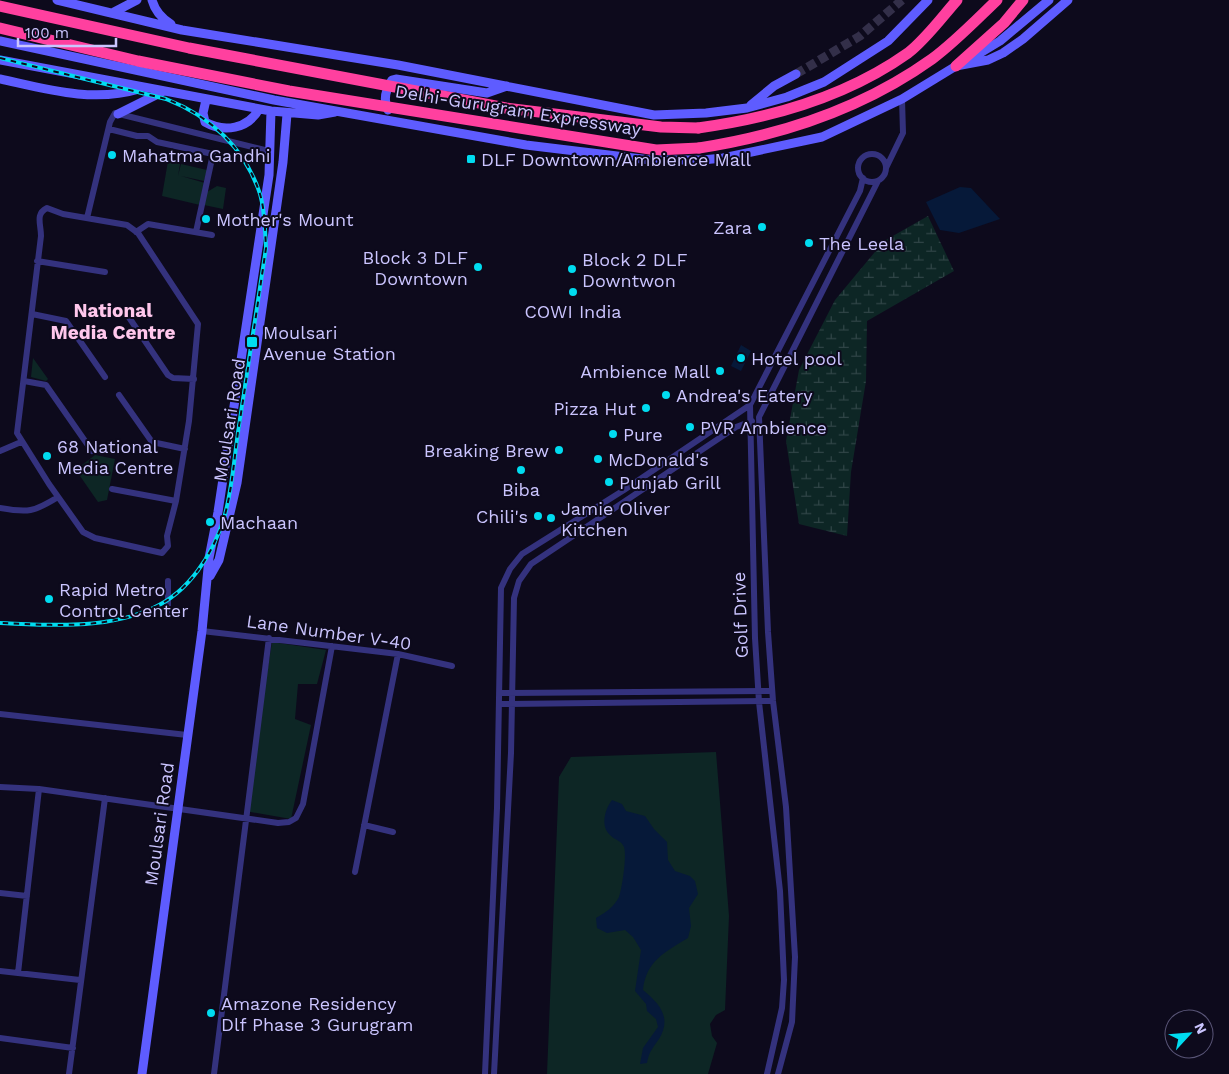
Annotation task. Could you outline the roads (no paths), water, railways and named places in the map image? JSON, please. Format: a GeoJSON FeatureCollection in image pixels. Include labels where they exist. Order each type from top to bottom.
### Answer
{"type":"FeatureCollection","features":[{"type":"Feature","properties":{"kind":"highway","name":"Delhi-Gurugram Expressway"},"geometry":{"type":"LineString","coordinates":[[0,6],[189,48],[506,108],[661,127],[698,128],[777,113],[826,97],[868,78],[908,52],[957,0]]}},
{"type":"Feature","properties":{"kind":"highway","name":"Delhi-Gurugram Expressway"},"geometry":{"type":"LineString","coordinates":[[0,28],[138,61],[289,92],[656,150],[699,148],[766,136],[810,123],[849,107],[890,86],[933,58],[997,0]]}},
{"type":"Feature","properties":{"kind":"highway"},"geometry":{"type":"LineString","coordinates":[[956,66],[1004,23],[1023,0]]}},
{"type":"Feature","properties":{"kind":"main road"},"geometry":{"type":"LineString","coordinates":[[57,0],[83,3],[182,30],[398,65],[654,115],[706,113],[747,108],[787,97],[824,82],[852,66],[888,41],[926,2]]}},
{"type":"Feature","properties":{"kind":"main road"},"geometry":{"type":"LineString","coordinates":[[114,12],[138,0]]}},
{"type":"Feature","properties":{"kind":"main road"},"geometry":{"type":"LineString","coordinates":[[152,0],[155,10],[163,20],[182,30]]}},
{"type":"Feature","properties":{"kind":"main road"},"geometry":{"type":"LineString","coordinates":[[0,41],[118,68],[340,111],[549,148],[650,160],[702,160],[723,158],[822,137],[902,99],[956,66],[985,52],[1000,42],[1049,0]]}},
{"type":"Feature","properties":{"kind":"main road"},"geometry":{"type":"LineString","coordinates":[[956,66],[988,60],[1003,53],[1023,39],[1068,0]]}},
{"type":"Feature","properties":{"kind":"main road"},"geometry":{"type":"LineString","coordinates":[[0,60],[287,114],[318,115],[340,111]]}},
{"type":"Feature","properties":{"kind":"main road"},"geometry":{"type":"LineString","coordinates":[[747,108],[774,86],[796,74]]}},
{"type":"Feature","properties":{"kind":"main road"},"geometry":{"type":"LineString","coordinates":[[401,122],[390,113],[386,105],[387,90],[392,80],[399,78],[487,92],[508,86]]}},
{"type":"Feature","properties":{"kind":"main road"},"geometry":{"type":"LineString","coordinates":[[0,79],[73,94],[119,95],[142,88]]}},
{"type":"Feature","properties":{"kind":"main road"},"geometry":{"type":"LineString","coordinates":[[118,114],[162,92]]}},
{"type":"Feature","properties":{"kind":"main road"},"geometry":{"type":"LineString","coordinates":[[206,100],[203,114],[205,122],[221,128],[228,129],[246,123],[259,109]]}},
{"type":"Feature","properties":{"kind":"main road","name":"Moulsari Road"},"geometry":{"type":"LineString","coordinates":[[142,1074],[202,631],[209,558],[218,512],[267,184],[271,111]]}},
{"type":"Feature","properties":{"kind":"main road","name":"Moulsari Road"},"geometry":{"type":"LineString","coordinates":[[208,579],[219,560],[237,483],[283,162],[287,114]]}},
{"type":"Feature","properties":{"kind":"main road"},"geometry":{"type":"LineString","coordinates":[[269,129],[276,124],[286,127]]}},
{"type":"Feature","properties":{"kind":"street"},"geometry":{"type":"LineString","coordinates":[[886,168],[881,158],[874,155],[866,156],[859,166],[863,178],[872,182],[878,181],[884,176],[902,133],[902,99]]}},
{"type":"Feature","properties":{"kind":"street"},"geometry":{"type":"LineString","coordinates":[[87,218],[112,116],[118,114],[269,151]]}},
{"type":"Feature","properties":{"kind":"street"},"geometry":{"type":"LineString","coordinates":[[109,129],[137,136],[148,136],[157,142],[212,154],[196,232]]}},
{"type":"Feature","properties":{"kind":"street","name":"Golf Drive"},"geometry":{"type":"LineString","coordinates":[[767,1074],[782,1008],[784,980],[776,844],[760,702],[753,595],[750,405],[860,192],[863,178]]}},
{"type":"Feature","properties":{"kind":"street","name":"Golf Drive"},"geometry":{"type":"LineString","coordinates":[[778,1074],[792,1022],[795,971],[786,808],[772,691],[759,417],[878,181]]}},
{"type":"Feature","properties":{"kind":"street"},"geometry":{"type":"LineString","coordinates":[[52,208],[63,214],[87,218],[126,225],[136,232],[198,324],[194,379],[176,501],[167,536],[168,546],[165,551],[158,553],[87,536],[20,442],[17,433],[41,229],[39,217],[42,210],[52,208]]}},
{"type":"Feature","properties":{"kind":"street"},"geometry":{"type":"LineString","coordinates":[[136,232],[148,224],[212,235]]}},
{"type":"Feature","properties":{"kind":"street"},"geometry":{"type":"LineString","coordinates":[[37,261],[105,272]]}},
{"type":"Feature","properties":{"kind":"street"},"geometry":{"type":"LineString","coordinates":[[32,314],[66,321],[105,377]]}},
{"type":"Feature","properties":{"kind":"street"},"geometry":{"type":"LineString","coordinates":[[128,316],[168,375],[173,378],[194,379]]}},
{"type":"Feature","properties":{"kind":"street"},"geometry":{"type":"LineString","coordinates":[[24,381],[46,385],[92,451]]}},
{"type":"Feature","properties":{"kind":"street"},"geometry":{"type":"LineString","coordinates":[[119,395],[152,442],[185,448]]}},
{"type":"Feature","properties":{"kind":"street"},"geometry":{"type":"LineString","coordinates":[[485,1074],[501,693],[501,588],[517,559],[750,405]]}},
{"type":"Feature","properties":{"kind":"street"},"geometry":{"type":"LineString","coordinates":[[494,1074],[508,808],[514,598],[519,581],[526,570],[736,427],[759,417]]}},
{"type":"Feature","properties":{"kind":"street"},"geometry":{"type":"LineString","coordinates":[[0,451],[20,442]]}},
{"type":"Feature","properties":{"kind":"street"},"geometry":{"type":"LineString","coordinates":[[112,489],[176,501]]}},
{"type":"Feature","properties":{"kind":"street"},"geometry":{"type":"LineString","coordinates":[[0,508],[21,512],[35,511],[58,497]]}},
{"type":"Feature","properties":{"kind":"street"},"geometry":{"type":"LineString","coordinates":[[168,581],[168,616]]}},
{"type":"Feature","properties":{"kind":"street"},"geometry":{"type":"LineString","coordinates":[[753,595],[766,596]]}},
{"type":"Feature","properties":{"kind":"street","name":"Lane Number V-40"},"geometry":{"type":"LineString","coordinates":[[202,631],[398,654],[452,666]]}},
{"type":"Feature","properties":{"kind":"street"},"geometry":{"type":"LineString","coordinates":[[214,1074],[269,638]]}},
{"type":"Feature","properties":{"kind":"street"},"geometry":{"type":"LineString","coordinates":[[0,787],[39,789],[246,820],[289,822],[296,818],[300,811],[332,646]]}},
{"type":"Feature","properties":{"kind":"street"},"geometry":{"type":"LineString","coordinates":[[355,872],[398,654]]}},
{"type":"Feature","properties":{"kind":"street"},"geometry":{"type":"LineString","coordinates":[[501,693],[772,691]]}},
{"type":"Feature","properties":{"kind":"street"},"geometry":{"type":"LineString","coordinates":[[500,704],[773,701]]}},
{"type":"Feature","properties":{"kind":"street"},"geometry":{"type":"LineString","coordinates":[[0,714],[188,735]]}},
{"type":"Feature","properties":{"kind":"street"},"geometry":{"type":"LineString","coordinates":[[18,973],[39,789]]}},
{"type":"Feature","properties":{"kind":"street"},"geometry":{"type":"LineString","coordinates":[[70,1074],[80,980],[105,798]]}},
{"type":"Feature","properties":{"kind":"street"},"geometry":{"type":"LineString","coordinates":[[497,808],[508,808]]}},
{"type":"Feature","properties":{"kind":"street"},"geometry":{"type":"LineString","coordinates":[[364,826],[393,832]]}},
{"type":"Feature","properties":{"kind":"street"},"geometry":{"type":"LineString","coordinates":[[0,893],[27,896]]}},
{"type":"Feature","properties":{"kind":"street"},"geometry":{"type":"LineString","coordinates":[[0,971],[80,980]]}},
{"type":"Feature","properties":{"kind":"street"},"geometry":{"type":"LineString","coordinates":[[490,980],[500,980]]}},
{"type":"Feature","properties":{"kind":"street"},"geometry":{"type":"LineString","coordinates":[[0,1038],[73,1048]]}},
{"type":"Feature","properties":{"kind":"water"},"geometry":{"type":"Polygon","coordinates":[[[960,187],[971,188],[1000,219],[959,233],[940,230],[926,202],[960,187]]]}},
{"type":"Feature","properties":{"kind":"water","name":"Hotel pool"},"geometry":{"type":"Polygon","coordinates":[[[741,345],[751,351],[741,371],[731,366],[741,345]]]}},
{"type":"Feature","properties":{"kind":"water"},"geometry":{"type":"Polygon","coordinates":[[[612,800],[622,804],[626,811],[645,816],[654,829],[667,842],[668,860],[675,871],[690,876],[695,881],[698,894],[689,908],[691,926],[688,938],[658,958],[652,964],[645,980],[643,990],[659,1006],[664,1018],[664,1024],[663,1031],[650,1053],[647,1063],[640,1064],[643,1048],[658,1027],[656,1019],[647,1011],[646,1004],[635,991],[641,950],[633,937],[625,930],[607,933],[597,928],[596,918],[615,904],[619,897],[624,872],[624,847],[610,835],[604,822],[607,808],[612,800]]]}},
{"type":"Feature","properties":{"kind":"tunnel"},"geometry":{"type":"LineString","coordinates":[[796,74],[860,36],[902,0]]}},
{"type":"Feature","properties":{"kind":"railway"},"geometry":{"type":"LineString","coordinates":[[0,58],[166,99],[182,106],[211,124],[235,148],[253,177],[263,207],[266,248],[229,497],[219,532],[198,570],[178,592],[166,601],[135,615],[97,623],[58,625],[0,623]]}},
{"type":"Feature","properties":{"kind":"place","name":"Mahatma Gandhi"},"geometry":{"type":"Point","coordinates":[112,155]}},
{"type":"Feature","properties":{"kind":"place","name":"DLF Downtown/Ambience Mall"},"geometry":{"type":"Point","coordinates":[471,159]}},
{"type":"Feature","properties":{"kind":"place","name":"Mother's Mount"},"geometry":{"type":"Point","coordinates":[206,219]}},
{"type":"Feature","properties":{"kind":"place","name":"Zara"},"geometry":{"type":"Point","coordinates":[762,227]}},
{"type":"Feature","properties":{"kind":"place","name":"The Leela"},"geometry":{"type":"Point","coordinates":[809,243]}},
{"type":"Feature","properties":{"kind":"place","name":"Block 3 DLF Downtown"},"geometry":{"type":"Point","coordinates":[478,267]}},
{"type":"Feature","properties":{"kind":"place","name":"Block 2 DLF Downtwon"},"geometry":{"type":"Point","coordinates":[572,269]}},
{"type":"Feature","properties":{"kind":"place","name":"COWI India"},"geometry":{"type":"Point","coordinates":[573,292]}},
{"type":"Feature","properties":{"kind":"place","name":"Moulsari Avenue Station"},"geometry":{"type":"Point","coordinates":[252,342]}},
{"type":"Feature","properties":{"kind":"place","name":"Hotel pool"},"geometry":{"type":"Point","coordinates":[741,358]}},
{"type":"Feature","properties":{"kind":"place","name":"Ambience Mall"},"geometry":{"type":"Point","coordinates":[720,371]}},
{"type":"Feature","properties":{"kind":"place","name":"Andrea's Eatery"},"geometry":{"type":"Point","coordinates":[666,395]}},
{"type":"Feature","properties":{"kind":"place","name":"Pizza Hut"},"geometry":{"type":"Point","coordinates":[646,408]}},
{"type":"Feature","properties":{"kind":"place","name":"PVR Ambience"},"geometry":{"type":"Point","coordinates":[690,427]}},
{"type":"Feature","properties":{"kind":"place","name":"Pure"},"geometry":{"type":"Point","coordinates":[613,434]}},
{"type":"Feature","properties":{"kind":"place","name":"Breaking Brew"},"geometry":{"type":"Point","coordinates":[559,450]}},
{"type":"Feature","properties":{"kind":"place","name":"68 National Media Centre"},"geometry":{"type":"Point","coordinates":[47,456]}},
{"type":"Feature","properties":{"kind":"place","name":"McDonald's"},"geometry":{"type":"Point","coordinates":[598,459]}},
{"type":"Feature","properties":{"kind":"place","name":"Biba"},"geometry":{"type":"Point","coordinates":[521,470]}},
{"type":"Feature","properties":{"kind":"place","name":"Punjab Grill"},"geometry":{"type":"Point","coordinates":[609,482]}},
{"type":"Feature","properties":{"kind":"place","name":"Chili's"},"geometry":{"type":"Point","coordinates":[538,516]}},
{"type":"Feature","properties":{"kind":"place","name":"Jamie Oliver Kitchen"},"geometry":{"type":"Point","coordinates":[551,518]}},
{"type":"Feature","properties":{"kind":"place","name":"Machaan"},"geometry":{"type":"Point","coordinates":[210,522]}},
{"type":"Feature","properties":{"kind":"place","name":"Rapid Metro Control Center"},"geometry":{"type":"Point","coordinates":[49,599]}},
{"type":"Feature","properties":{"kind":"place","name":"Amazone Residency Dlf Phase 3 Gurugram"},"geometry":{"type":"Point","coordinates":[211,1013]}},
{"type":"Feature","properties":{"kind":"district","name":"National Media Centre"},"geometry":{"type":"Point","coordinates":[113,321]}}]}
